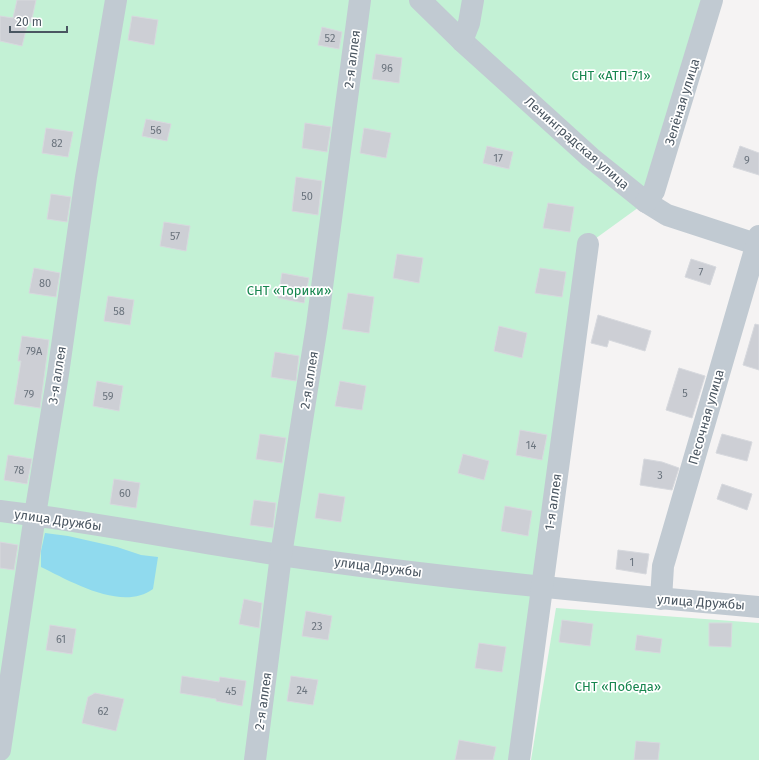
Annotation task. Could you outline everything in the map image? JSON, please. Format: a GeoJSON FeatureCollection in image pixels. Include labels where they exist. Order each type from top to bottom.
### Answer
{"type":"FeatureCollection","features":[{"type":"Feature","properties":{"kind":"street","name":"3-я аллея"},"geometry":{"type":"LineString","coordinates":[[0,750],[59,366],[86,178],[116,0]]}},
{"type":"Feature","properties":{"kind":"street","name":"2-я аллея"},"geometry":{"type":"LineString","coordinates":[[255,760],[282,555],[317,325],[360,0]]}},
{"type":"Feature","properties":{"kind":"street","name":"Ленинградская улица"},"geometry":{"type":"LineString","coordinates":[[420,0],[462,41],[590,157],[646,202],[667,215],[758,242]]}},
{"type":"Feature","properties":{"kind":"street"},"geometry":{"type":"LineString","coordinates":[[462,41],[469,23],[473,0]]}},
{"type":"Feature","properties":{"kind":"street","name":"Зелёная улица"},"geometry":{"type":"LineString","coordinates":[[646,202],[654,191],[712,0]]}},
{"type":"Feature","properties":{"kind":"street","name":"Песочная улица"},"geometry":{"type":"LineString","coordinates":[[661,599],[663,566],[758,242]]}},
{"type":"Feature","properties":{"kind":"street","name":"1-я аллея"},"geometry":{"type":"LineString","coordinates":[[519,760],[588,244]]}},
{"type":"Feature","properties":{"kind":"street","name":"улица Дружбы"},"geometry":{"type":"LineString","coordinates":[[0,511],[35,515],[282,555],[542,588],[759,607]]}},
{"type":"Feature","properties":{"kind":"green space","name":"СНТ «Торики»"},"geometry":{"type":"Polygon","coordinates":[[[0,0],[712,0],[646,202],[588,244],[519,760],[0,760],[0,0]]]}},
{"type":"Feature","properties":{"kind":"green space","name":"СНТ «Победа»"},"geometry":{"type":"Polygon","coordinates":[[[556,608],[759,623],[759,760],[531,760],[556,608]]]}},
{"type":"Feature","properties":{"kind":"water"},"geometry":{"type":"Polygon","coordinates":[[[45,533],[68,536],[117,547],[141,555],[158,557],[153,589],[140,595],[126,597],[112,596],[96,592],[66,580],[41,567],[41,551],[45,533]]]}},
{"type":"Feature","properties":{"kind":"building"},"geometry":{"type":"Polygon","coordinates":[[[17,0],[36,0],[31,23],[28,22],[22,46],[0,41],[0,16],[13,18],[17,0]]]}},
{"type":"Feature","properties":{"kind":"building"},"geometry":{"type":"Polygon","coordinates":[[[132,16],[158,20],[154,45],[128,40],[132,16]]]}},
{"type":"Feature","properties":{"kind":"building"},"geometry":{"type":"Polygon","coordinates":[[[322,27],[342,32],[339,49],[318,45],[322,27]]]}},
{"type":"Feature","properties":{"kind":"building"},"geometry":{"type":"Polygon","coordinates":[[[376,54],[402,58],[399,83],[372,79],[376,54]]]}},
{"type":"Feature","properties":{"kind":"building"},"geometry":{"type":"Polygon","coordinates":[[[146,119],[171,124],[167,141],[142,136],[146,119]]]}},
{"type":"Feature","properties":{"kind":"building"},"geometry":{"type":"Polygon","coordinates":[[[305,123],[331,127],[327,152],[302,148],[305,123]]]}},
{"type":"Feature","properties":{"kind":"building"},"geometry":{"type":"Polygon","coordinates":[[[46,128],[73,132],[68,157],[42,153],[46,128]]]}},
{"type":"Feature","properties":{"kind":"building"},"geometry":{"type":"Polygon","coordinates":[[[364,128],[391,133],[386,158],[360,153],[364,128]]]}},
{"type":"Feature","properties":{"kind":"building"},"geometry":{"type":"Polygon","coordinates":[[[487,146],[513,152],[509,169],[483,163],[487,146]]]}},
{"type":"Feature","properties":{"kind":"building"},"geometry":{"type":"Polygon","coordinates":[[[740,146],[759,153],[759,175],[733,167],[740,146]]]}},
{"type":"Feature","properties":{"kind":"building"},"geometry":{"type":"Polygon","coordinates":[[[296,177],[322,181],[318,215],[292,211],[296,177]]]}},
{"type":"Feature","properties":{"kind":"building"},"geometry":{"type":"Polygon","coordinates":[[[51,194],[71,197],[67,222],[47,219],[51,194]]]}},
{"type":"Feature","properties":{"kind":"building"},"geometry":{"type":"Polygon","coordinates":[[[548,203],[574,207],[570,232],[543,228],[548,203]]]}},
{"type":"Feature","properties":{"kind":"building"},"geometry":{"type":"Polygon","coordinates":[[[164,222],[190,226],[186,251],[160,246],[164,222]]]}},
{"type":"Feature","properties":{"kind":"building"},"geometry":{"type":"Polygon","coordinates":[[[397,254],[423,258],[419,283],[393,278],[397,254]]]}},
{"type":"Feature","properties":{"kind":"building"},"geometry":{"type":"Polygon","coordinates":[[[691,259],[716,267],[710,285],[685,277],[691,259]]]}},
{"type":"Feature","properties":{"kind":"building"},"geometry":{"type":"Polygon","coordinates":[[[34,268],[60,273],[56,297],[29,293],[34,268]]]}},
{"type":"Feature","properties":{"kind":"building"},"geometry":{"type":"Polygon","coordinates":[[[540,268],[566,272],[562,297],[535,293],[540,268]]]}},
{"type":"Feature","properties":{"kind":"building"},"geometry":{"type":"Polygon","coordinates":[[[282,273],[309,278],[304,303],[278,298],[282,273]]]}},
{"type":"Feature","properties":{"kind":"building"},"geometry":{"type":"Polygon","coordinates":[[[348,293],[374,297],[369,333],[342,329],[348,293]]]}},
{"type":"Feature","properties":{"kind":"building"},"geometry":{"type":"Polygon","coordinates":[[[108,296],[134,300],[130,325],[104,321],[108,296]]]}},
{"type":"Feature","properties":{"kind":"building"},"geometry":{"type":"Polygon","coordinates":[[[598,315],[651,331],[645,351],[609,340],[607,347],[591,343],[598,315]]]}},
{"type":"Feature","properties":{"kind":"building"},"geometry":{"type":"Polygon","coordinates":[[[755,324],[759,325],[759,370],[743,365],[755,324]]]}},
{"type":"Feature","properties":{"kind":"building"},"geometry":{"type":"Polygon","coordinates":[[[499,326],[527,333],[522,358],[494,351],[499,326]]]}},
{"type":"Feature","properties":{"kind":"building"},"geometry":{"type":"Polygon","coordinates":[[[22,336],[49,340],[40,408],[14,404],[21,361],[18,361],[22,336]]]}},
{"type":"Feature","properties":{"kind":"building"},"geometry":{"type":"Polygon","coordinates":[[[275,352],[299,356],[296,381],[271,377],[275,352]]]}},
{"type":"Feature","properties":{"kind":"building"},"geometry":{"type":"Polygon","coordinates":[[[679,368],[705,376],[692,418],[666,410],[679,368]]]}},
{"type":"Feature","properties":{"kind":"building"},"geometry":{"type":"Polygon","coordinates":[[[97,381],[123,386],[119,411],[93,406],[97,381]]]}},
{"type":"Feature","properties":{"kind":"building"},"geometry":{"type":"Polygon","coordinates":[[[340,381],[366,386],[362,410],[335,406],[340,381]]]}},
{"type":"Feature","properties":{"kind":"building"},"geometry":{"type":"Polygon","coordinates":[[[520,430],[547,435],[542,460],[516,455],[520,430]]]}},
{"type":"Feature","properties":{"kind":"building"},"geometry":{"type":"Polygon","coordinates":[[[260,434],[286,438],[282,463],[256,459],[260,434]]]}},
{"type":"Feature","properties":{"kind":"building"},"geometry":{"type":"Polygon","coordinates":[[[722,434],[752,442],[747,461],[716,453],[722,434]]]}},
{"type":"Feature","properties":{"kind":"building"},"geometry":{"type":"Polygon","coordinates":[[[463,454],[489,461],[484,480],[458,473],[463,454]]]}},
{"type":"Feature","properties":{"kind":"building"},"geometry":{"type":"Polygon","coordinates":[[[8,455],[32,459],[27,484],[4,480],[8,455]]]}},
{"type":"Feature","properties":{"kind":"building"},"geometry":{"type":"Polygon","coordinates":[[[644,459],[662,462],[679,468],[672,490],[640,485],[644,459]]]}},
{"type":"Feature","properties":{"kind":"building"},"geometry":{"type":"Polygon","coordinates":[[[114,479],[140,483],[136,508],[110,504],[114,479]]]}},
{"type":"Feature","properties":{"kind":"building"},"geometry":{"type":"Polygon","coordinates":[[[722,484],[752,494],[747,510],[717,499],[722,484]]]}},
{"type":"Feature","properties":{"kind":"building"},"geometry":{"type":"Polygon","coordinates":[[[319,493],[345,497],[341,522],[315,518],[319,493]]]}},
{"type":"Feature","properties":{"kind":"building"},"geometry":{"type":"Polygon","coordinates":[[[254,500],[276,503],[273,528],[250,525],[254,500]]]}},
{"type":"Feature","properties":{"kind":"building"},"geometry":{"type":"Polygon","coordinates":[[[505,506],[532,511],[528,536],[501,531],[505,506]]]}},
{"type":"Feature","properties":{"kind":"building"},"geometry":{"type":"Polygon","coordinates":[[[0,542],[18,545],[14,570],[0,568],[0,542]]]}},
{"type":"Feature","properties":{"kind":"building"},"geometry":{"type":"Polygon","coordinates":[[[618,550],[649,554],[646,574],[616,569],[618,550]]]}},
{"type":"Feature","properties":{"kind":"building"},"geometry":{"type":"Polygon","coordinates":[[[244,599],[262,603],[259,628],[239,624],[244,599]]]}},
{"type":"Feature","properties":{"kind":"building"},"geometry":{"type":"Polygon","coordinates":[[[306,611],[332,616],[328,640],[302,636],[306,611]]]}},
{"type":"Feature","properties":{"kind":"building"},"geometry":{"type":"Polygon","coordinates":[[[562,620],[593,624],[590,646],[559,642],[562,620]]]}},
{"type":"Feature","properties":{"kind":"building"},"geometry":{"type":"Polygon","coordinates":[[[709,623],[732,623],[731,647],[709,646],[709,623]]]}},
{"type":"Feature","properties":{"kind":"building"},"geometry":{"type":"Polygon","coordinates":[[[50,625],[76,629],[72,654],[46,650],[50,625]]]}},
{"type":"Feature","properties":{"kind":"building"},"geometry":{"type":"Polygon","coordinates":[[[637,635],[662,639],[660,653],[635,650],[637,635]]]}},
{"type":"Feature","properties":{"kind":"building"},"geometry":{"type":"Polygon","coordinates":[[[479,643],[506,647],[502,672],[475,668],[479,643]]]}},
{"type":"Feature","properties":{"kind":"building"},"geometry":{"type":"Polygon","coordinates":[[[182,676],[219,682],[220,677],[246,681],[242,706],[216,701],[216,699],[180,693],[182,676]]]}},
{"type":"Feature","properties":{"kind":"building"},"geometry":{"type":"Polygon","coordinates":[[[291,676],[318,680],[313,705],[287,701],[291,676]]]}},
{"type":"Feature","properties":{"kind":"building"},"geometry":{"type":"Polygon","coordinates":[[[95,693],[124,699],[116,731],[82,723],[88,697],[95,693]]]}},
{"type":"Feature","properties":{"kind":"building"},"geometry":{"type":"Polygon","coordinates":[[[459,740],[496,747],[493,760],[455,760],[459,740]]]}},
{"type":"Feature","properties":{"kind":"building"},"geometry":{"type":"Polygon","coordinates":[[[636,741],[660,743],[658,760],[634,760],[636,741]]]}},
{"type":"Feature","properties":{"kind":"park label","name":"СНТ «АТП-71»"},"geometry":{"type":"Point","coordinates":[611,75]}}]}
